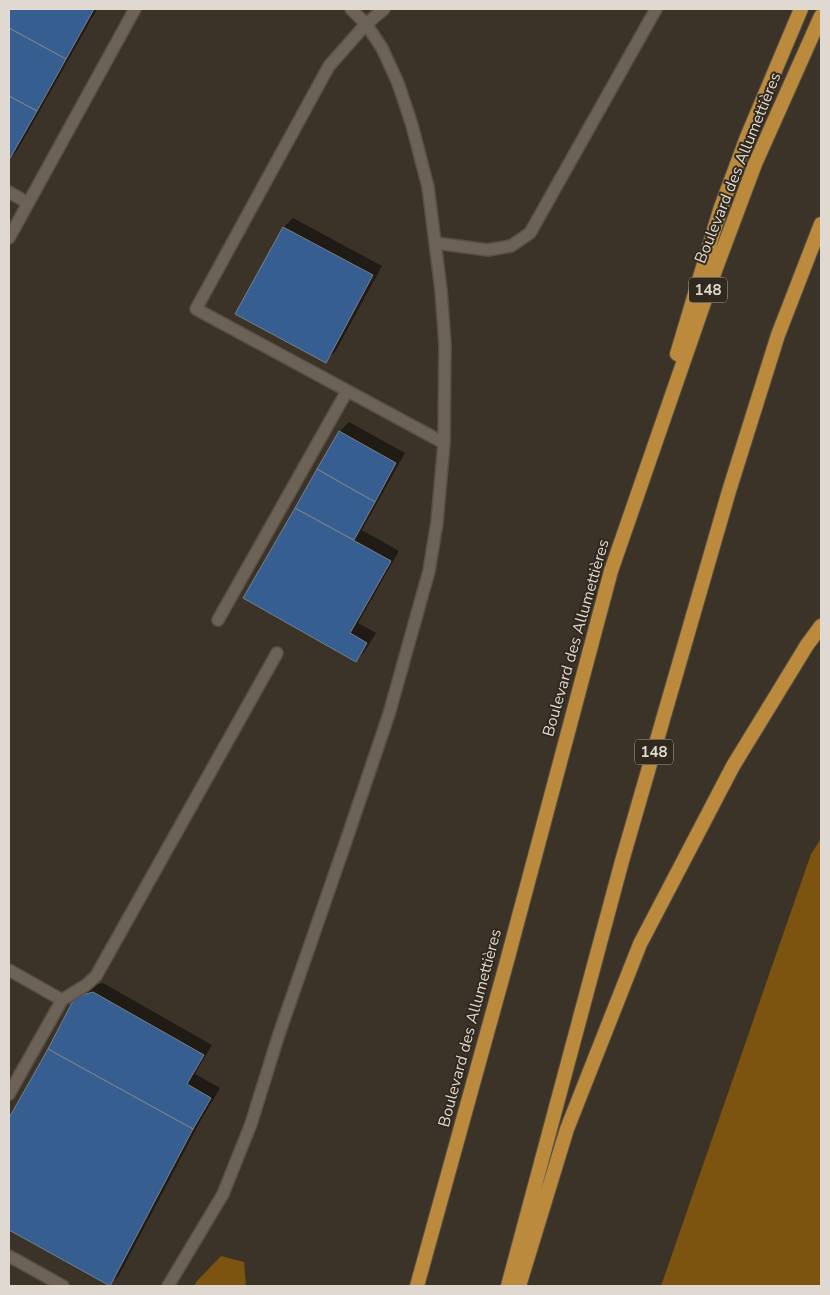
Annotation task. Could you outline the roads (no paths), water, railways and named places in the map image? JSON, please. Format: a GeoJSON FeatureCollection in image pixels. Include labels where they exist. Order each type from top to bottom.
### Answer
{"type":"FeatureCollection","features":[{"type":"Feature","properties":{"kind":"highway"},"geometry":{"type":"LineString","coordinates":[[611,570],[720,210],[747,137],[801,9]]}},
{"type":"Feature","properties":{"kind":"highway","name":"Boulevard des Allumettières"},"geometry":{"type":"LineString","coordinates":[[417,1286],[507,961],[611,570],[716,268],[755,164],[821,16]]}},
{"type":"Feature","properties":{"kind":"highway","name":"148"},"geometry":{"type":"LineString","coordinates":[[508,1286],[622,861],[729,491],[778,335],[821,224]]}},
{"type":"Feature","properties":{"kind":"highway"},"geometry":{"type":"LineString","coordinates":[[519,1286],[567,1129],[640,944],[733,766],[807,645],[821,626]]}},
{"type":"Feature","properties":{"kind":"lane"},"geometry":{"type":"LineString","coordinates":[[9,238],[135,9]]}},
{"type":"Feature","properties":{"kind":"lane"},"geometry":{"type":"LineString","coordinates":[[168,1286],[223,1194],[251,1124],[278,1038],[389,714],[428,572],[441,485],[444,443],[445,345],[441,290],[428,187],[412,124],[398,83],[382,48],[366,24],[351,9]]}},
{"type":"Feature","properties":{"kind":"lane"},"geometry":{"type":"LineString","coordinates":[[361,9],[366,24]]}},
{"type":"Feature","properties":{"kind":"lane"},"geometry":{"type":"LineString","coordinates":[[384,9],[366,24],[329,66],[196,309],[444,443]]}},
{"type":"Feature","properties":{"kind":"lane"},"geometry":{"type":"LineString","coordinates":[[434,243],[488,250],[511,246],[530,232],[656,9]]}},
{"type":"Feature","properties":{"kind":"lane"},"geometry":{"type":"LineString","coordinates":[[9,192],[28,203]]}},
{"type":"Feature","properties":{"kind":"lane"},"geometry":{"type":"LineString","coordinates":[[218,620],[347,391]]}},
{"type":"Feature","properties":{"kind":"lane"},"geometry":{"type":"LineString","coordinates":[[9,1094],[62,1000],[86,985],[96,976],[277,653]]}},
{"type":"Feature","properties":{"kind":"lane"},"geometry":{"type":"LineString","coordinates":[[9,970],[62,1000]]}},
{"type":"Feature","properties":{"kind":"lane"},"geometry":{"type":"LineString","coordinates":[[9,1256],[63,1286]]}}]}
